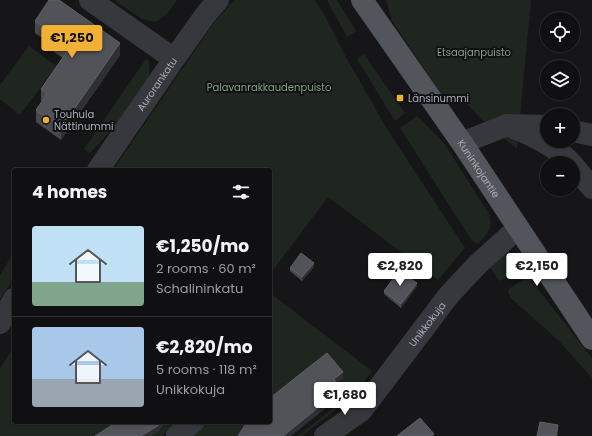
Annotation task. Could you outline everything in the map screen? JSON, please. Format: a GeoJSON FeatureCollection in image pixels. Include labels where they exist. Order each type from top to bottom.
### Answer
{"type":"FeatureCollection","features":[{"type":"Feature","properties":{"kind":"main road","name":"Kuninkojantie"},"geometry":{"type":"LineString","coordinates":[[362,0],[462,143],[592,339]]}},
{"type":"Feature","properties":{"kind":"street"},"geometry":{"type":"LineString","coordinates":[[90,0],[174,59]]}},
{"type":"Feature","properties":{"kind":"street","name":"Aurorankatu"},"geometry":{"type":"LineString","coordinates":[[99,168],[174,59],[206,14],[218,0]]}},
{"type":"Feature","properties":{"kind":"street"},"geometry":{"type":"LineString","coordinates":[[462,143],[507,125],[540,126]]}},
{"type":"Feature","properties":{"kind":"street"},"geometry":{"type":"LineString","coordinates":[[507,125],[540,140],[564,156]]}},
{"type":"Feature","properties":{"kind":"street"},"geometry":{"type":"LineString","coordinates":[[580,132],[592,135]]}},
{"type":"Feature","properties":{"kind":"street"},"geometry":{"type":"LineString","coordinates":[[580,174],[592,188]]}},
{"type":"Feature","properties":{"kind":"street","name":"Unikkokuja"},"geometry":{"type":"LineString","coordinates":[[334,435],[361,411],[449,295],[478,264],[518,228]]}},
{"type":"Feature","properties":{"kind":"street"},"geometry":{"type":"LineString","coordinates":[[0,323],[12,302]]}},
{"type":"Feature","properties":{"kind":"street","name":"Unikkokuja"},"geometry":{"type":"LineString","coordinates":[[356,436],[361,411]]}},
{"type":"Feature","properties":{"kind":"street"},"geometry":{"type":"LineString","coordinates":[[177,436],[191,424]]}},
{"type":"Feature","properties":{"kind":"green space"},"geometry":{"type":"Polygon","coordinates":[[[114,0],[177,0],[167,14],[156,22],[142,19],[114,0]]]}},
{"type":"Feature","properties":{"kind":"green space","name":"Palavanrakkaudenpuisto"},"geometry":{"type":"Polygon","coordinates":[[[234,0],[315,0],[387,129],[465,248],[438,280],[328,197],[272,271],[272,168],[114,168],[213,24],[234,0]]]}},
{"type":"Feature","properties":{"kind":"green space"},"geometry":{"type":"Polygon","coordinates":[[[327,0],[337,0],[356,31],[347,37],[327,0]]]}},
{"type":"Feature","properties":{"kind":"green space","name":"Etsaajanpuisto"},"geometry":{"type":"Polygon","coordinates":[[[386,0],[531,0],[517,149],[481,119],[467,104],[454,104],[440,92],[392,21],[386,0]]]}},
{"type":"Feature","properties":{"kind":"green space"},"geometry":{"type":"Polygon","coordinates":[[[29,46],[56,66],[20,115],[0,99],[0,85],[29,46]]]}},
{"type":"Feature","properties":{"kind":"green space"},"geometry":{"type":"Polygon","coordinates":[[[364,54],[405,113],[395,121],[357,59],[364,54]]]}},
{"type":"Feature","properties":{"kind":"green space"},"geometry":{"type":"Polygon","coordinates":[[[146,59],[148,60],[150,69],[146,83],[115,126],[90,153],[84,149],[146,59]]]}},
{"type":"Feature","properties":{"kind":"green space"},"geometry":{"type":"Polygon","coordinates":[[[417,116],[444,143],[489,214],[491,223],[489,230],[478,244],[472,241],[400,128],[417,116]]]}},
{"type":"Feature","properties":{"kind":"green space"},"geometry":{"type":"Polygon","coordinates":[[[501,253],[514,258],[523,269],[499,281],[488,264],[501,253]]]}},
{"type":"Feature","properties":{"kind":"green space"},"geometry":{"type":"Polygon","coordinates":[[[12,255],[12,279],[0,299],[0,275],[12,255]]]}},
{"type":"Feature","properties":{"kind":"green space"},"geometry":{"type":"Polygon","coordinates":[[[526,278],[530,279],[592,358],[592,378],[559,341],[512,299],[508,290],[526,278]]]}},
{"type":"Feature","properties":{"kind":"green space"},"geometry":{"type":"Polygon","coordinates":[[[272,295],[372,371],[353,396],[302,436],[298,436],[347,397],[337,384],[343,379],[272,404],[272,295]]]}},
{"type":"Feature","properties":{"kind":"green space"},"geometry":{"type":"Polygon","coordinates":[[[12,349],[12,424],[123,424],[105,436],[0,436],[0,369],[12,349]]]}},
{"type":"Feature","properties":{"kind":"green space"},"geometry":{"type":"Polygon","coordinates":[[[143,424],[176,424],[181,428],[168,436],[165,433],[161,436],[151,436],[143,424]]]}},
{"type":"Feature","properties":{"kind":"green space"},"geometry":{"type":"Polygon","coordinates":[[[196,424],[250,424],[242,436],[187,436],[196,424]]]}},
{"type":"Feature","properties":{"kind":"building","name":"Touhula Nättinummi"},"geometry":{"type":"Polygon","coordinates":[[[49,0],[59,0],[120,43],[61,128],[36,110],[47,94],[41,89],[68,50],[51,38],[54,34],[35,21],[49,0]]]}},
{"type":"Feature","properties":{"kind":"building"},"geometry":{"type":"Polygon","coordinates":[[[301,253],[314,263],[302,277],[290,268],[301,253]]]}},
{"type":"Feature","properties":{"kind":"building"},"geometry":{"type":"Polygon","coordinates":[[[399,271],[417,283],[401,304],[384,291],[399,271]]]}},
{"type":"Feature","properties":{"kind":"building"},"geometry":{"type":"Polygon","coordinates":[[[327,353],[343,372],[334,379],[341,389],[283,436],[238,436],[246,424],[272,424],[272,396],[327,353]]]}},
{"type":"Feature","properties":{"kind":"building"},"geometry":{"type":"Polygon","coordinates":[[[420,418],[434,434],[432,436],[397,436],[420,418]]]}},
{"type":"Feature","properties":{"kind":"building"},"geometry":{"type":"Polygon","coordinates":[[[540,422],[558,425],[556,436],[537,436],[540,422]]]}},
{"type":"Feature","properties":{"kind":"building"},"geometry":{"type":"Polygon","coordinates":[[[114,424],[160,424],[141,436],[95,436],[114,424]]]}},
{"type":"Feature","properties":{"kind":"place","name":"Länsinummi"},"geometry":{"type":"Point","coordinates":[400,98]}},
{"type":"Feature","properties":{"kind":"place","name":"Touhula Nättinummi"},"geometry":{"type":"Point","coordinates":[46,120]}}]}
